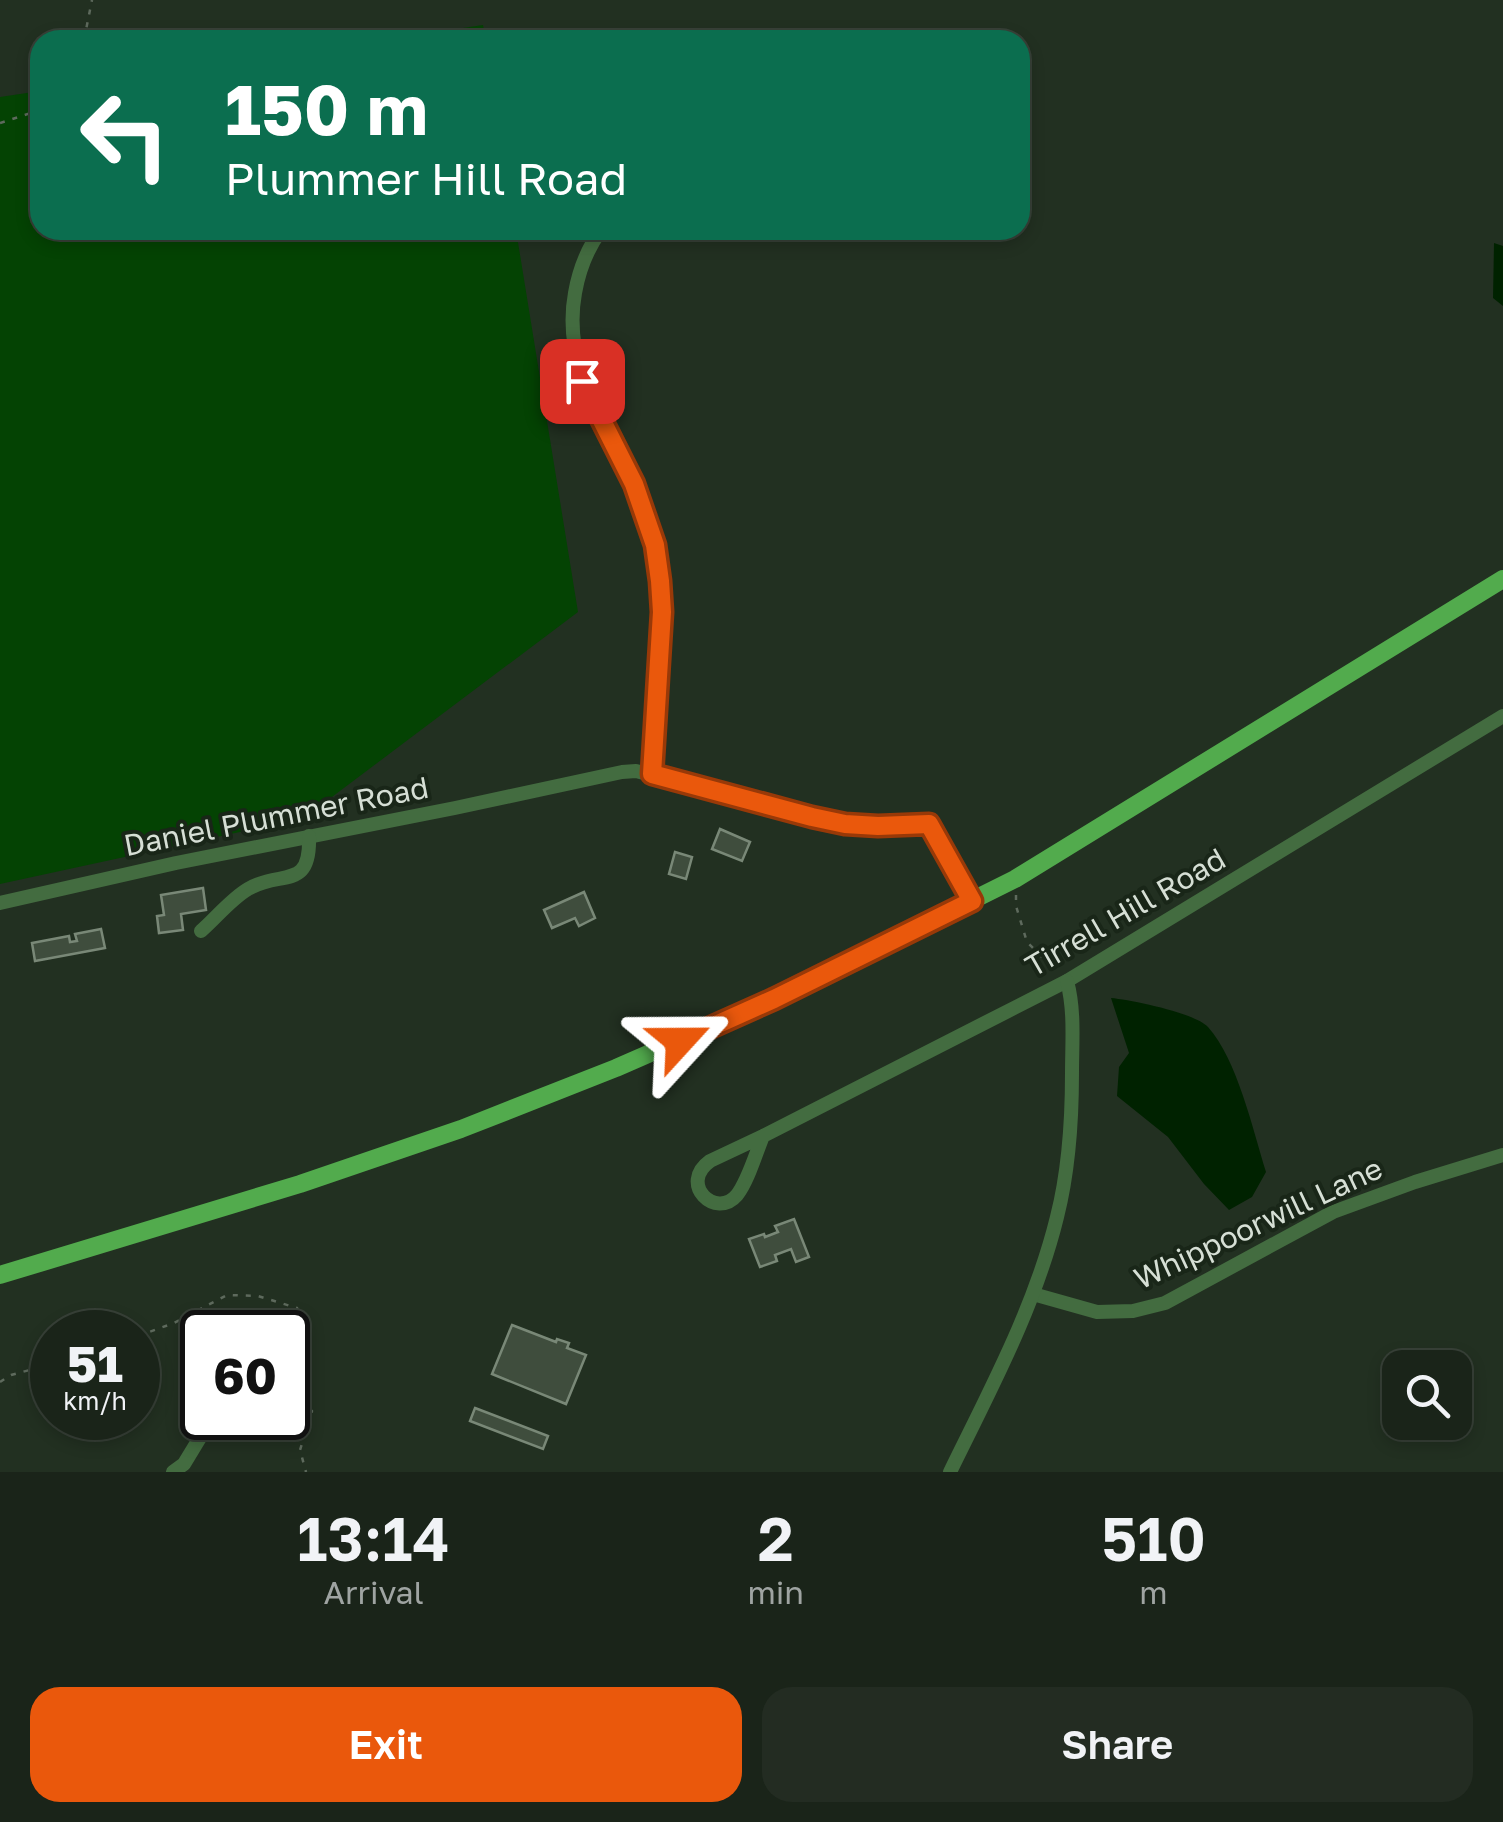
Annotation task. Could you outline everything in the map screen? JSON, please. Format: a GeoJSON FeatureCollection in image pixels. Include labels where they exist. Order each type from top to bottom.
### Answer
{"type":"FeatureCollection","features":[{"type":"Feature","properties":{"kind":"main road"},"geometry":{"type":"LineString","coordinates":[[0,1275],[282,1189],[477,1123],[774,999],[1014,879],[1503,579]]}},
{"type":"Feature","properties":{"kind":"street"},"geometry":{"type":"LineString","coordinates":[[596,240],[577,282],[572,337],[582,381],[634,484],[655,545],[662,612],[652,774]]}},
{"type":"Feature","properties":{"kind":"street","name":"Tirrell Hill Road"},"geometry":{"type":"LineString","coordinates":[[764,1136],[736,1196],[723,1203],[704,1197],[697,1178],[704,1165],[1065,982],[1503,716]]}},
{"type":"Feature","properties":{"kind":"street","name":"Daniel Plummer Road"},"geometry":{"type":"LineString","coordinates":[[0,902],[622,772],[652,774],[845,824],[929,824],[972,901]]}},
{"type":"Feature","properties":{"kind":"street"},"geometry":{"type":"LineString","coordinates":[[201,932],[246,890],[263,882],[286,879],[304,869],[310,854],[309,836]]}},
{"type":"Feature","properties":{"kind":"street"},"geometry":{"type":"LineString","coordinates":[[950,1472],[1034,1294],[1058,1215],[1072,1116],[1072,1010],[1065,982]]}},
{"type":"Feature","properties":{"kind":"street","name":"Whippoorwill Lane"},"geometry":{"type":"LineString","coordinates":[[1034,1294],[1097,1312],[1149,1308],[1195,1288],[1333,1212],[1503,1155]]}},
{"type":"Feature","properties":{"kind":"street"},"geometry":{"type":"LineString","coordinates":[[173,1472],[184,1464],[199,1440]]}},
{"type":"Feature","properties":{"kind":"path"},"geometry":{"type":"LineString","coordinates":[[86,30],[92,0]]}},
{"type":"Feature","properties":{"kind":"path"},"geometry":{"type":"LineString","coordinates":[[0,123],[30,113]]}},
{"type":"Feature","properties":{"kind":"path"},"geometry":{"type":"LineString","coordinates":[[1014,879],[1016,906],[1027,942],[1065,982]]}},
{"type":"Feature","properties":{"kind":"path"},"geometry":{"type":"LineString","coordinates":[[199,1310],[227,1295],[258,1296],[299,1310]]}},
{"type":"Feature","properties":{"kind":"path"},"geometry":{"type":"LineString","coordinates":[[0,1382],[30,1370]]}},
{"type":"Feature","properties":{"kind":"path"},"geometry":{"type":"LineString","coordinates":[[303,1440],[300,1450],[306,1472]]}},
{"type":"Feature","properties":{"kind":"green space"},"geometry":{"type":"Polygon","coordinates":[[[483,25],[484,30],[450,30],[483,25]]]}},
{"type":"Feature","properties":{"kind":"green space"},"geometry":{"type":"Polygon","coordinates":[[[30,92],[30,240],[518,240],[578,612],[304,818],[0,884],[0,97],[30,92]]]}},
{"type":"Feature","properties":{"kind":"shaded area"},"geometry":{"type":"Polygon","coordinates":[[[1494,243],[1503,246],[1503,306],[1493,298],[1494,243]]]}},
{"type":"Feature","properties":{"kind":"shaded area"},"geometry":{"type":"Polygon","coordinates":[[[1111,998],[1190,1017],[1208,1027],[1218,1041],[1243,1096],[1266,1172],[1252,1197],[1229,1210],[1168,1137],[1117,1096],[1119,1067],[1129,1053],[1111,998]]]}},
{"type":"Feature","properties":{"kind":"building"},"geometry":{"type":"Polygon","coordinates":[[[720,829],[750,842],[742,861],[712,849],[720,829]]]}},
{"type":"Feature","properties":{"kind":"building"},"geometry":{"type":"Polygon","coordinates":[[[675,852],[692,857],[686,879],[669,874],[675,852]]]}},
{"type":"Feature","properties":{"kind":"building"},"geometry":{"type":"Polygon","coordinates":[[[203,888],[206,910],[181,914],[183,930],[159,933],[157,916],[164,915],[161,895],[203,888]]]}},
{"type":"Feature","properties":{"kind":"building"},"geometry":{"type":"Polygon","coordinates":[[[584,892],[595,918],[579,926],[575,918],[552,928],[544,910],[584,892]]]}},
{"type":"Feature","properties":{"kind":"building"},"geometry":{"type":"Polygon","coordinates":[[[101,929],[105,948],[35,961],[32,943],[69,936],[70,942],[77,941],[75,934],[101,929]]]}},
{"type":"Feature","properties":{"kind":"building"},"geometry":{"type":"Polygon","coordinates":[[[794,1219],[809,1257],[796,1262],[791,1249],[775,1255],[777,1261],[760,1267],[749,1239],[778,1232],[775,1226],[794,1219]]]}},
{"type":"Feature","properties":{"kind":"building"},"geometry":{"type":"Polygon","coordinates":[[[512,1325],[569,1343],[567,1348],[586,1355],[566,1404],[492,1374],[512,1325]]]}},
{"type":"Feature","properties":{"kind":"building"},"geometry":{"type":"Polygon","coordinates":[[[475,1408],[548,1436],[543,1449],[470,1421],[475,1408]]]}},
{"type":"Feature","properties":{"kind":"route"},"geometry":{"type":"LineString","coordinates":[[582,381],[634,484],[655,545],[662,612],[652,774],[845,824],[929,824],[972,901],[680,1041]]}}]}
